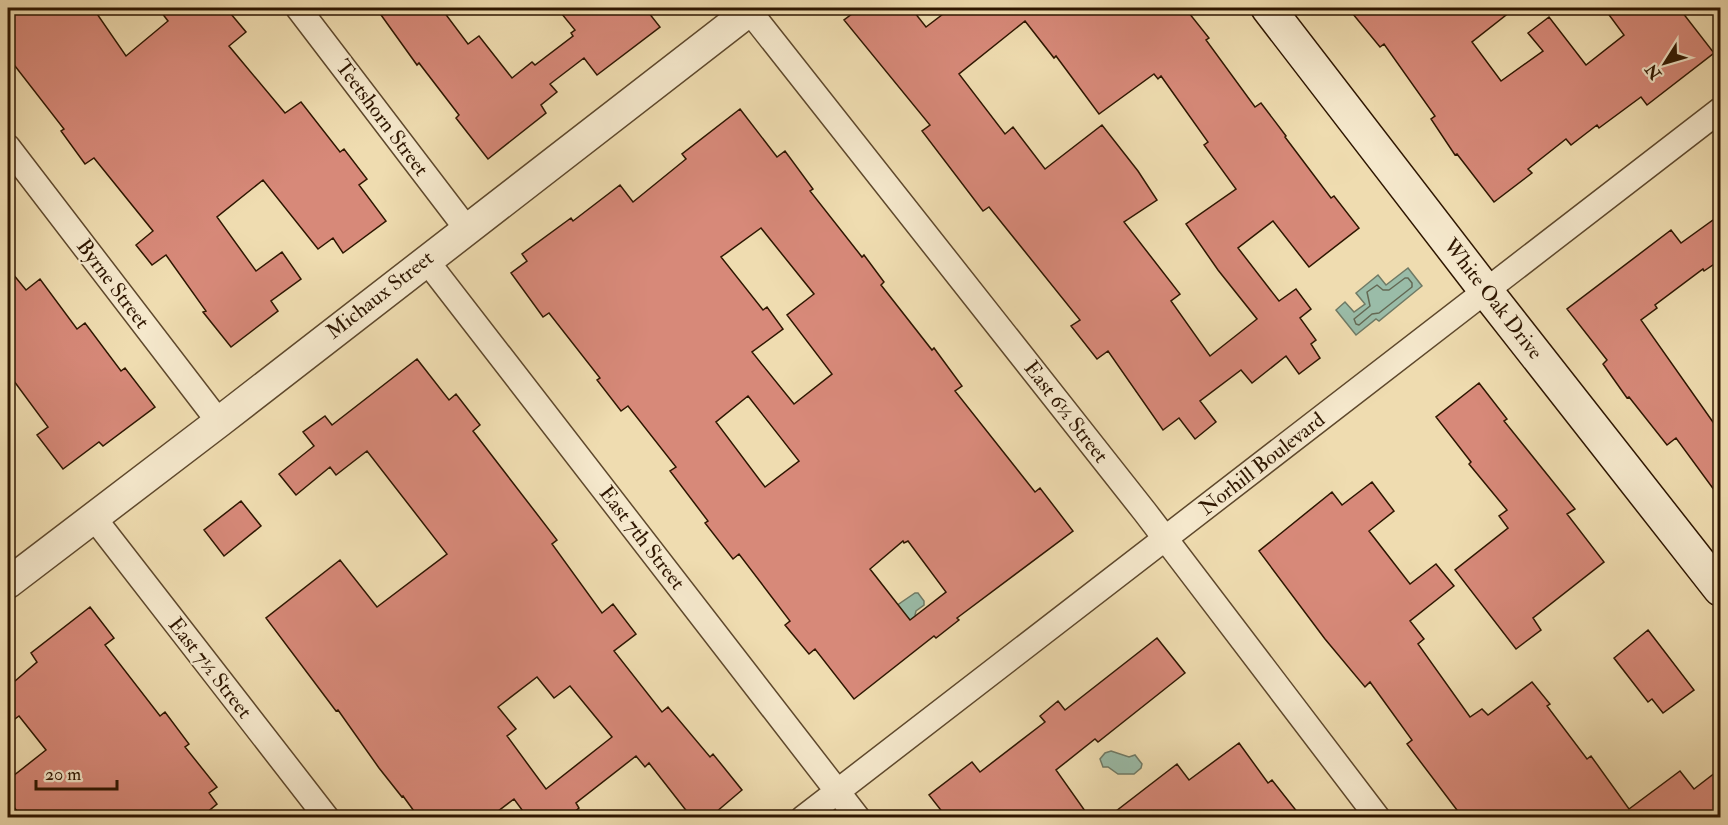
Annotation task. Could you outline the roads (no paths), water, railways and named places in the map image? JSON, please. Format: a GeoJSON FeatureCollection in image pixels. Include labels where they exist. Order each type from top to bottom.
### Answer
{"type":"FeatureCollection","features":[{"type":"Feature","properties":{"kind":"main road","name":"White Oak Drive"},"geometry":{"type":"LineString","coordinates":[[1268,8],[1720,589]]}},
{"type":"Feature","properties":{"kind":"street","name":"Teetshorn Street"},"geometry":{"type":"LineString","coordinates":[[298,8],[466,228]]}},
{"type":"Feature","properties":{"kind":"street","name":"Michaux Street"},"geometry":{"type":"LineString","coordinates":[[8,583],[219,422],[750,8]]}},
{"type":"Feature","properties":{"kind":"street","name":"East 6½ Street"},"geometry":{"type":"LineString","coordinates":[[750,8],[1166,538],[1378,818]]}},
{"type":"Feature","properties":{"kind":"street","name":"Norhill Boulevard"},"geometry":{"type":"LineString","coordinates":[[803,818],[1720,110]]}},
{"type":"Feature","properties":{"kind":"street","name":"Byrne Street"},"geometry":{"type":"LineString","coordinates":[[8,147],[219,422]]}},
{"type":"Feature","properties":{"kind":"street","name":"East 7th Street"},"geometry":{"type":"LineString","coordinates":[[426,260],[858,818]]}},
{"type":"Feature","properties":{"kind":"street","name":"East 7½ Street"},"geometry":{"type":"LineString","coordinates":[[94,518],[327,818]]}},
{"type":"Feature","properties":{"kind":"water"},"geometry":{"type":"Polygon","coordinates":[[[1408,268],[1422,286],[1379,321],[1376,319],[1356,335],[1336,310],[1345,302],[1354,312],[1365,304],[1356,293],[1378,275],[1386,285],[1408,268]]]}},
{"type":"Feature","properties":{"kind":"water"},"geometry":{"type":"Polygon","coordinates":[[[918,593],[924,601],[924,605],[916,611],[915,615],[925,628],[913,637],[896,606],[918,593]]]}},
{"type":"Feature","properties":{"kind":"water"},"geometry":{"type":"Polygon","coordinates":[[[1111,751],[1129,757],[1135,755],[1142,764],[1141,768],[1134,774],[1118,774],[1108,767],[1103,767],[1100,759],[1105,753],[1111,751]]]}}]}
